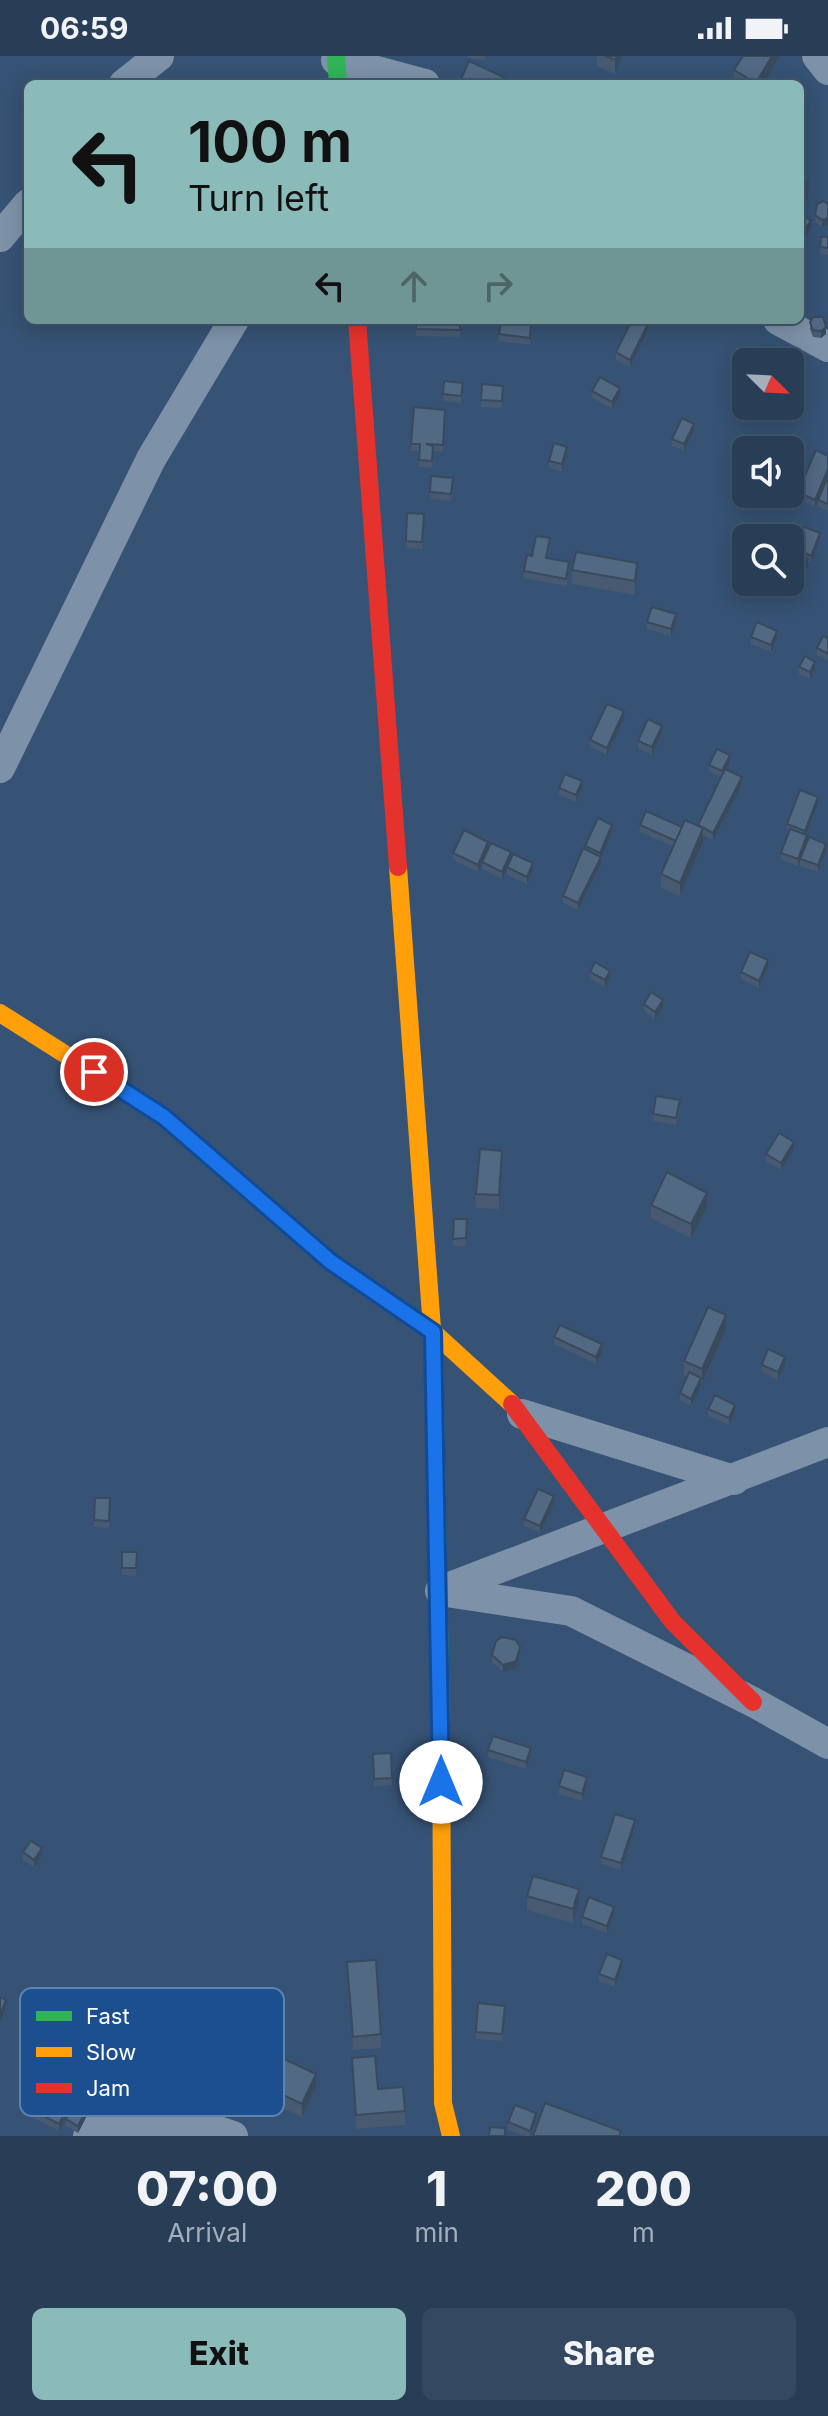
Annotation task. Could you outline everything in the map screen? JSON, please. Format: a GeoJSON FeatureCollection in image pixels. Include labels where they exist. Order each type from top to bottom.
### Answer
{"type":"FeatureCollection","features":[{"type":"Feature","properties":{"kind":"main road"},"geometry":{"type":"LineString","coordinates":[[357,324],[433,1332],[440,1591],[443,2103],[451,2136]]}},
{"type":"Feature","properties":{"kind":"main road"},"geometry":{"type":"LineString","coordinates":[[0,1013],[164,1117],[331,1262],[433,1332],[522,1414],[600,1528],[672,1621],[753,1702]]}},
{"type":"Feature","properties":{"kind":"street"},"geometry":{"type":"LineString","coordinates":[[129,80],[159,56]]}},
{"type":"Feature","properties":{"kind":"street"},"geometry":{"type":"LineString","coordinates":[[817,56],[828,70]]}},
{"type":"Feature","properties":{"kind":"street"},"geometry":{"type":"LineString","coordinates":[[337,67],[404,80]]}},
{"type":"Feature","properties":{"kind":"street"},"geometry":{"type":"LineString","coordinates":[[0,237],[24,209]]}},
{"type":"Feature","properties":{"kind":"street"},"geometry":{"type":"LineString","coordinates":[[0,768],[151,459],[232,324]]}},
{"type":"Feature","properties":{"kind":"street"},"geometry":{"type":"LineString","coordinates":[[785,324],[828,347]]}},
{"type":"Feature","properties":{"kind":"street"},"geometry":{"type":"LineString","coordinates":[[522,1414],[734,1480]]}},
{"type":"Feature","properties":{"kind":"street"},"geometry":{"type":"LineString","coordinates":[[440,1591],[828,1442]]}},
{"type":"Feature","properties":{"kind":"street"},"geometry":{"type":"LineString","coordinates":[[440,1591],[571,1611],[753,1702],[828,1744]]}},
{"type":"Feature","properties":{"kind":"street"},"geometry":{"type":"LineString","coordinates":[[88,2136],[93,2129],[197,2124],[233,2136]]}},
{"type":"Feature","properties":{"kind":"building"},"geometry":{"type":"Polygon","coordinates":[[[743,56],[772,56],[758,80],[751,80],[734,70],[743,56]]]}},
{"type":"Feature","properties":{"kind":"building"},"geometry":{"type":"Polygon","coordinates":[[[469,61],[509,80],[463,80],[469,61]]]}},
{"type":"Feature","properties":{"kind":"building"},"geometry":{"type":"Polygon","coordinates":[[[823,201],[828,204],[828,218],[822,220],[815,215],[817,204],[823,201]]]}},
{"type":"Feature","properties":{"kind":"building"},"geometry":{"type":"Polygon","coordinates":[[[804,216],[811,221],[804,230],[804,216]]]}},
{"type":"Feature","properties":{"kind":"building"},"geometry":{"type":"Polygon","coordinates":[[[821,237],[828,237],[828,248],[820,247],[821,237]]]}},
{"type":"Feature","properties":{"kind":"building"},"geometry":{"type":"Polygon","coordinates":[[[813,317],[823,317],[826,327],[821,331],[813,330],[810,322],[813,317]]]}},
{"type":"Feature","properties":{"kind":"building"},"geometry":{"type":"Polygon","coordinates":[[[416,324],[460,324],[460,330],[416,329],[416,324]]]}},
{"type":"Feature","properties":{"kind":"building"},"geometry":{"type":"Polygon","coordinates":[[[500,324],[531,324],[530,338],[499,334],[500,324]]]}},
{"type":"Feature","properties":{"kind":"building"},"geometry":{"type":"Polygon","coordinates":[[[630,324],[648,324],[630,360],[616,352],[630,324]]]}},
{"type":"Feature","properties":{"kind":"building"},"geometry":{"type":"Polygon","coordinates":[[[600,377],[620,388],[612,402],[592,391],[600,377]]]}},
{"type":"Feature","properties":{"kind":"building"},"geometry":{"type":"Polygon","coordinates":[[[444,381],[463,383],[461,396],[443,394],[444,381]]]}},
{"type":"Feature","properties":{"kind":"building"},"geometry":{"type":"Polygon","coordinates":[[[482,384],[503,386],[502,401],[481,400],[482,384]]]}},
{"type":"Feature","properties":{"kind":"building"},"geometry":{"type":"Polygon","coordinates":[[[414,407],[445,410],[443,445],[426,444],[433,446],[432,461],[419,460],[420,444],[411,444],[414,407]]]}},
{"type":"Feature","properties":{"kind":"building"},"geometry":{"type":"Polygon","coordinates":[[[682,418],[694,424],[684,444],[672,439],[682,418]]]}},
{"type":"Feature","properties":{"kind":"building"},"geometry":{"type":"Polygon","coordinates":[[[554,443],[567,447],[562,464],[549,461],[554,443]]]}},
{"type":"Feature","properties":{"kind":"building"},"geometry":{"type":"Polygon","coordinates":[[[816,450],[828,456],[828,469],[815,500],[804,495],[804,478],[816,450]]]}},
{"type":"Feature","properties":{"kind":"building"},"geometry":{"type":"Polygon","coordinates":[[[431,476],[453,478],[451,494],[430,492],[431,476]]]}},
{"type":"Feature","properties":{"kind":"building"},"geometry":{"type":"Polygon","coordinates":[[[828,482],[828,504],[818,500],[828,482]]]}},
{"type":"Feature","properties":{"kind":"building"},"geometry":{"type":"Polygon","coordinates":[[[407,513],[424,514],[422,542],[406,541],[407,513]]]}},
{"type":"Feature","properties":{"kind":"building"},"geometry":{"type":"Polygon","coordinates":[[[804,527],[820,533],[811,556],[804,553],[804,527]]]}},
{"type":"Feature","properties":{"kind":"building"},"geometry":{"type":"Polygon","coordinates":[[[536,536],[550,538],[546,558],[569,562],[566,579],[524,571],[527,555],[532,556],[536,536]]]}},
{"type":"Feature","properties":{"kind":"building"},"geometry":{"type":"Polygon","coordinates":[[[576,552],[637,563],[635,581],[572,570],[576,552]]]}},
{"type":"Feature","properties":{"kind":"building"},"geometry":{"type":"Polygon","coordinates":[[[652,607],[676,614],[671,629],[647,622],[652,607]]]}},
{"type":"Feature","properties":{"kind":"building"},"geometry":{"type":"Polygon","coordinates":[[[757,622],[777,631],[771,645],[751,637],[757,622]]]}},
{"type":"Feature","properties":{"kind":"building"},"geometry":{"type":"Polygon","coordinates":[[[823,636],[828,638],[828,654],[817,648],[823,636]]]}},
{"type":"Feature","properties":{"kind":"building"},"geometry":{"type":"Polygon","coordinates":[[[805,656],[815,662],[810,672],[799,667],[805,656]]]}},
{"type":"Feature","properties":{"kind":"building"},"geometry":{"type":"Polygon","coordinates":[[[607,704],[624,711],[607,748],[590,740],[607,704]]]}},
{"type":"Feature","properties":{"kind":"building"},"geometry":{"type":"Polygon","coordinates":[[[648,719],[662,726],[652,747],[638,741],[648,719]]]}},
{"type":"Feature","properties":{"kind":"building"},"geometry":{"type":"Polygon","coordinates":[[[717,749],[730,755],[722,771],[709,765],[717,749]]]}},
{"type":"Feature","properties":{"kind":"building"},"geometry":{"type":"Polygon","coordinates":[[[725,769],[742,777],[713,833],[698,825],[725,769]]]}},
{"type":"Feature","properties":{"kind":"building"},"geometry":{"type":"Polygon","coordinates":[[[565,774],[582,781],[576,795],[559,788],[565,774]]]}},
{"type":"Feature","properties":{"kind":"building"},"geometry":{"type":"Polygon","coordinates":[[[800,790],[818,797],[805,831],[787,824],[800,790]]]}},
{"type":"Feature","properties":{"kind":"building"},"geometry":{"type":"Polygon","coordinates":[[[646,811],[682,827],[676,841],[640,825],[646,811]]]}},
{"type":"Feature","properties":{"kind":"building"},"geometry":{"type":"Polygon","coordinates":[[[598,818],[612,825],[600,853],[585,846],[598,818]]]}},
{"type":"Feature","properties":{"kind":"building"},"geometry":{"type":"Polygon","coordinates":[[[685,820],[703,828],[680,883],[661,874],[685,820]]]}},
{"type":"Feature","properties":{"kind":"building"},"geometry":{"type":"Polygon","coordinates":[[[790,829],[807,835],[798,859],[781,853],[790,829]]]}},
{"type":"Feature","properties":{"kind":"building"},"geometry":{"type":"Polygon","coordinates":[[[464,830],[488,842],[478,865],[453,853],[464,830]]]}},
{"type":"Feature","properties":{"kind":"building"},"geometry":{"type":"Polygon","coordinates":[[[809,837],[826,844],[818,865],[800,859],[809,837]]]}},
{"type":"Feature","properties":{"kind":"building"},"geometry":{"type":"Polygon","coordinates":[[[491,843],[511,852],[502,872],[482,862],[491,843]]]}},
{"type":"Feature","properties":{"kind":"building"},"geometry":{"type":"Polygon","coordinates":[[[583,848],[601,857],[578,903],[563,896],[583,848]]]}},
{"type":"Feature","properties":{"kind":"building"},"geometry":{"type":"Polygon","coordinates":[[[513,854],[533,863],[527,877],[507,867],[513,854]]]}},
{"type":"Feature","properties":{"kind":"building"},"geometry":{"type":"Polygon","coordinates":[[[750,952],[768,960],[759,981],[741,972],[750,952]]]}},
{"type":"Feature","properties":{"kind":"building"},"geometry":{"type":"Polygon","coordinates":[[[595,962],[610,971],[605,980],[590,972],[595,962]]]}},
{"type":"Feature","properties":{"kind":"building"},"geometry":{"type":"Polygon","coordinates":[[[651,992],[663,1000],[655,1012],[644,1004],[651,992]]]}},
{"type":"Feature","properties":{"kind":"building"},"geometry":{"type":"Polygon","coordinates":[[[656,1096],[680,1100],[676,1118],[653,1114],[656,1096]]]}},
{"type":"Feature","properties":{"kind":"building"},"geometry":{"type":"Polygon","coordinates":[[[779,1133],[794,1142],[781,1163],[766,1154],[779,1133]]]}},
{"type":"Feature","properties":{"kind":"building"},"geometry":{"type":"Polygon","coordinates":[[[480,1149],[502,1151],[499,1195],[476,1194],[480,1149]]]}},
{"type":"Feature","properties":{"kind":"building"},"geometry":{"type":"Polygon","coordinates":[[[667,1172],[707,1193],[691,1224],[651,1205],[667,1172]]]}},
{"type":"Feature","properties":{"kind":"building"},"geometry":{"type":"Polygon","coordinates":[[[454,1219],[467,1219],[466,1238],[453,1239],[454,1219]]]}},
{"type":"Feature","properties":{"kind":"building"},"geometry":{"type":"Polygon","coordinates":[[[708,1307],[726,1315],[702,1369],[684,1361],[708,1307]]]}},
{"type":"Feature","properties":{"kind":"building"},"geometry":{"type":"Polygon","coordinates":[[[560,1325],[602,1344],[596,1357],[554,1337],[560,1325]]]}},
{"type":"Feature","properties":{"kind":"building"},"geometry":{"type":"Polygon","coordinates":[[[768,1349],[785,1357],[778,1372],[762,1365],[768,1349]]]}},
{"type":"Feature","properties":{"kind":"building"},"geometry":{"type":"Polygon","coordinates":[[[689,1372],[701,1378],[691,1399],[680,1393],[689,1372]]]}},
{"type":"Feature","properties":{"kind":"building"},"geometry":{"type":"Polygon","coordinates":[[[715,1395],[735,1405],[729,1418],[708,1409],[715,1395]]]}},
{"type":"Feature","properties":{"kind":"building"},"geometry":{"type":"Polygon","coordinates":[[[538,1489],[554,1496],[540,1526],[524,1519],[538,1489]]]}},
{"type":"Feature","properties":{"kind":"building"},"geometry":{"type":"Polygon","coordinates":[[[95,1498],[110,1498],[109,1521],[94,1520],[95,1498]]]}},
{"type":"Feature","properties":{"kind":"building"},"geometry":{"type":"Polygon","coordinates":[[[122,1552],[137,1552],[136,1568],[122,1568],[122,1552]]]}},
{"type":"Feature","properties":{"kind":"building"},"geometry":{"type":"Polygon","coordinates":[[[502,1637],[516,1640],[520,1647],[516,1661],[503,1665],[492,1655],[496,1641],[502,1637]]]}},
{"type":"Feature","properties":{"kind":"building"},"geometry":{"type":"Polygon","coordinates":[[[493,1736],[531,1748],[526,1762],[488,1750],[493,1736]]]}},
{"type":"Feature","properties":{"kind":"building"},"geometry":{"type":"Polygon","coordinates":[[[391,1753],[392,1778],[374,1779],[373,1754],[391,1753]]]}},
{"type":"Feature","properties":{"kind":"building"},"geometry":{"type":"Polygon","coordinates":[[[564,1770],[587,1777],[582,1794],[559,1786],[564,1770]]]}},
{"type":"Feature","properties":{"kind":"building"},"geometry":{"type":"Polygon","coordinates":[[[615,1814],[635,1820],[621,1863],[601,1857],[615,1814]]]}},
{"type":"Feature","properties":{"kind":"building"},"geometry":{"type":"Polygon","coordinates":[[[31,1841],[42,1848],[34,1860],[23,1852],[31,1841]]]}},
{"type":"Feature","properties":{"kind":"building"},"geometry":{"type":"Polygon","coordinates":[[[533,1876],[579,1889],[573,1909],[527,1896],[533,1876]]]}},
{"type":"Feature","properties":{"kind":"building"},"geometry":{"type":"Polygon","coordinates":[[[589,1897],[614,1907],[607,1926],[582,1917],[589,1897]]]}},
{"type":"Feature","properties":{"kind":"building"},"geometry":{"type":"Polygon","coordinates":[[[607,1954],[622,1960],[615,1980],[599,1974],[607,1954]]]}},
{"type":"Feature","properties":{"kind":"building"},"geometry":{"type":"Polygon","coordinates":[[[376,1960],[381,2034],[353,2037],[347,1962],[376,1960]]]}},
{"type":"Feature","properties":{"kind":"building"},"geometry":{"type":"Polygon","coordinates":[[[0,1997],[6,2000],[0,2015],[0,1997]]]}},
{"type":"Feature","properties":{"kind":"building"},"geometry":{"type":"Polygon","coordinates":[[[478,2003],[505,2006],[502,2034],[476,2032],[478,2003]]]}},
{"type":"Feature","properties":{"kind":"building"},"geometry":{"type":"Polygon","coordinates":[[[375,2056],[378,2089],[403,2087],[405,2111],[356,2115],[352,2058],[375,2056]]]}},
{"type":"Feature","properties":{"kind":"building"},"geometry":{"type":"Polygon","coordinates":[[[284,2059],[316,2074],[302,2104],[284,2095],[284,2059]]]}},
{"type":"Feature","properties":{"kind":"building"},"geometry":{"type":"Polygon","coordinates":[[[545,2103],[621,2131],[619,2136],[533,2136],[545,2103]]]}},
{"type":"Feature","properties":{"kind":"building"},"geometry":{"type":"Polygon","coordinates":[[[515,2105],[536,2113],[530,2131],[508,2122],[515,2105]]]}},
{"type":"Feature","properties":{"kind":"building"},"geometry":{"type":"Polygon","coordinates":[[[44,2116],[63,2116],[59,2124],[44,2116]]]}},
{"type":"Feature","properties":{"kind":"building"},"geometry":{"type":"Polygon","coordinates":[[[68,2116],[83,2116],[78,2126],[66,2119],[68,2116]]]}},
{"type":"Feature","properties":{"kind":"building"},"geometry":{"type":"Polygon","coordinates":[[[490,2127],[505,2128],[505,2136],[489,2136],[490,2127]]]}},
{"type":"Feature","properties":{"kind":"traffic: fast"},"geometry":{"type":"LineString","coordinates":[[336,56],[338,80]]}},
{"type":"Feature","properties":{"kind":"traffic: fast"},"geometry":{"type":"LineString","coordinates":[[434,1356],[441,1724]]}},
{"type":"Feature","properties":{"kind":"traffic: slow"},"geometry":{"type":"LineString","coordinates":[[398,867],[434,1356]]}},
{"type":"Feature","properties":{"kind":"traffic: slow"},"geometry":{"type":"LineString","coordinates":[[0,1013],[164,1117],[331,1262],[433,1332],[512,1404]]}},
{"type":"Feature","properties":{"kind":"traffic: slow"},"geometry":{"type":"LineString","coordinates":[[441,1724],[443,2103],[451,2136]]}},
{"type":"Feature","properties":{"kind":"traffic: jam"},"geometry":{"type":"LineString","coordinates":[[357,324],[398,867]]}},
{"type":"Feature","properties":{"kind":"traffic: jam"},"geometry":{"type":"LineString","coordinates":[[512,1404],[672,1621],[753,1702]]}},
{"type":"Feature","properties":{"kind":"route"},"geometry":{"type":"LineString","coordinates":[[94,1072],[164,1117],[331,1262],[433,1332],[441,1782]]}}]}
